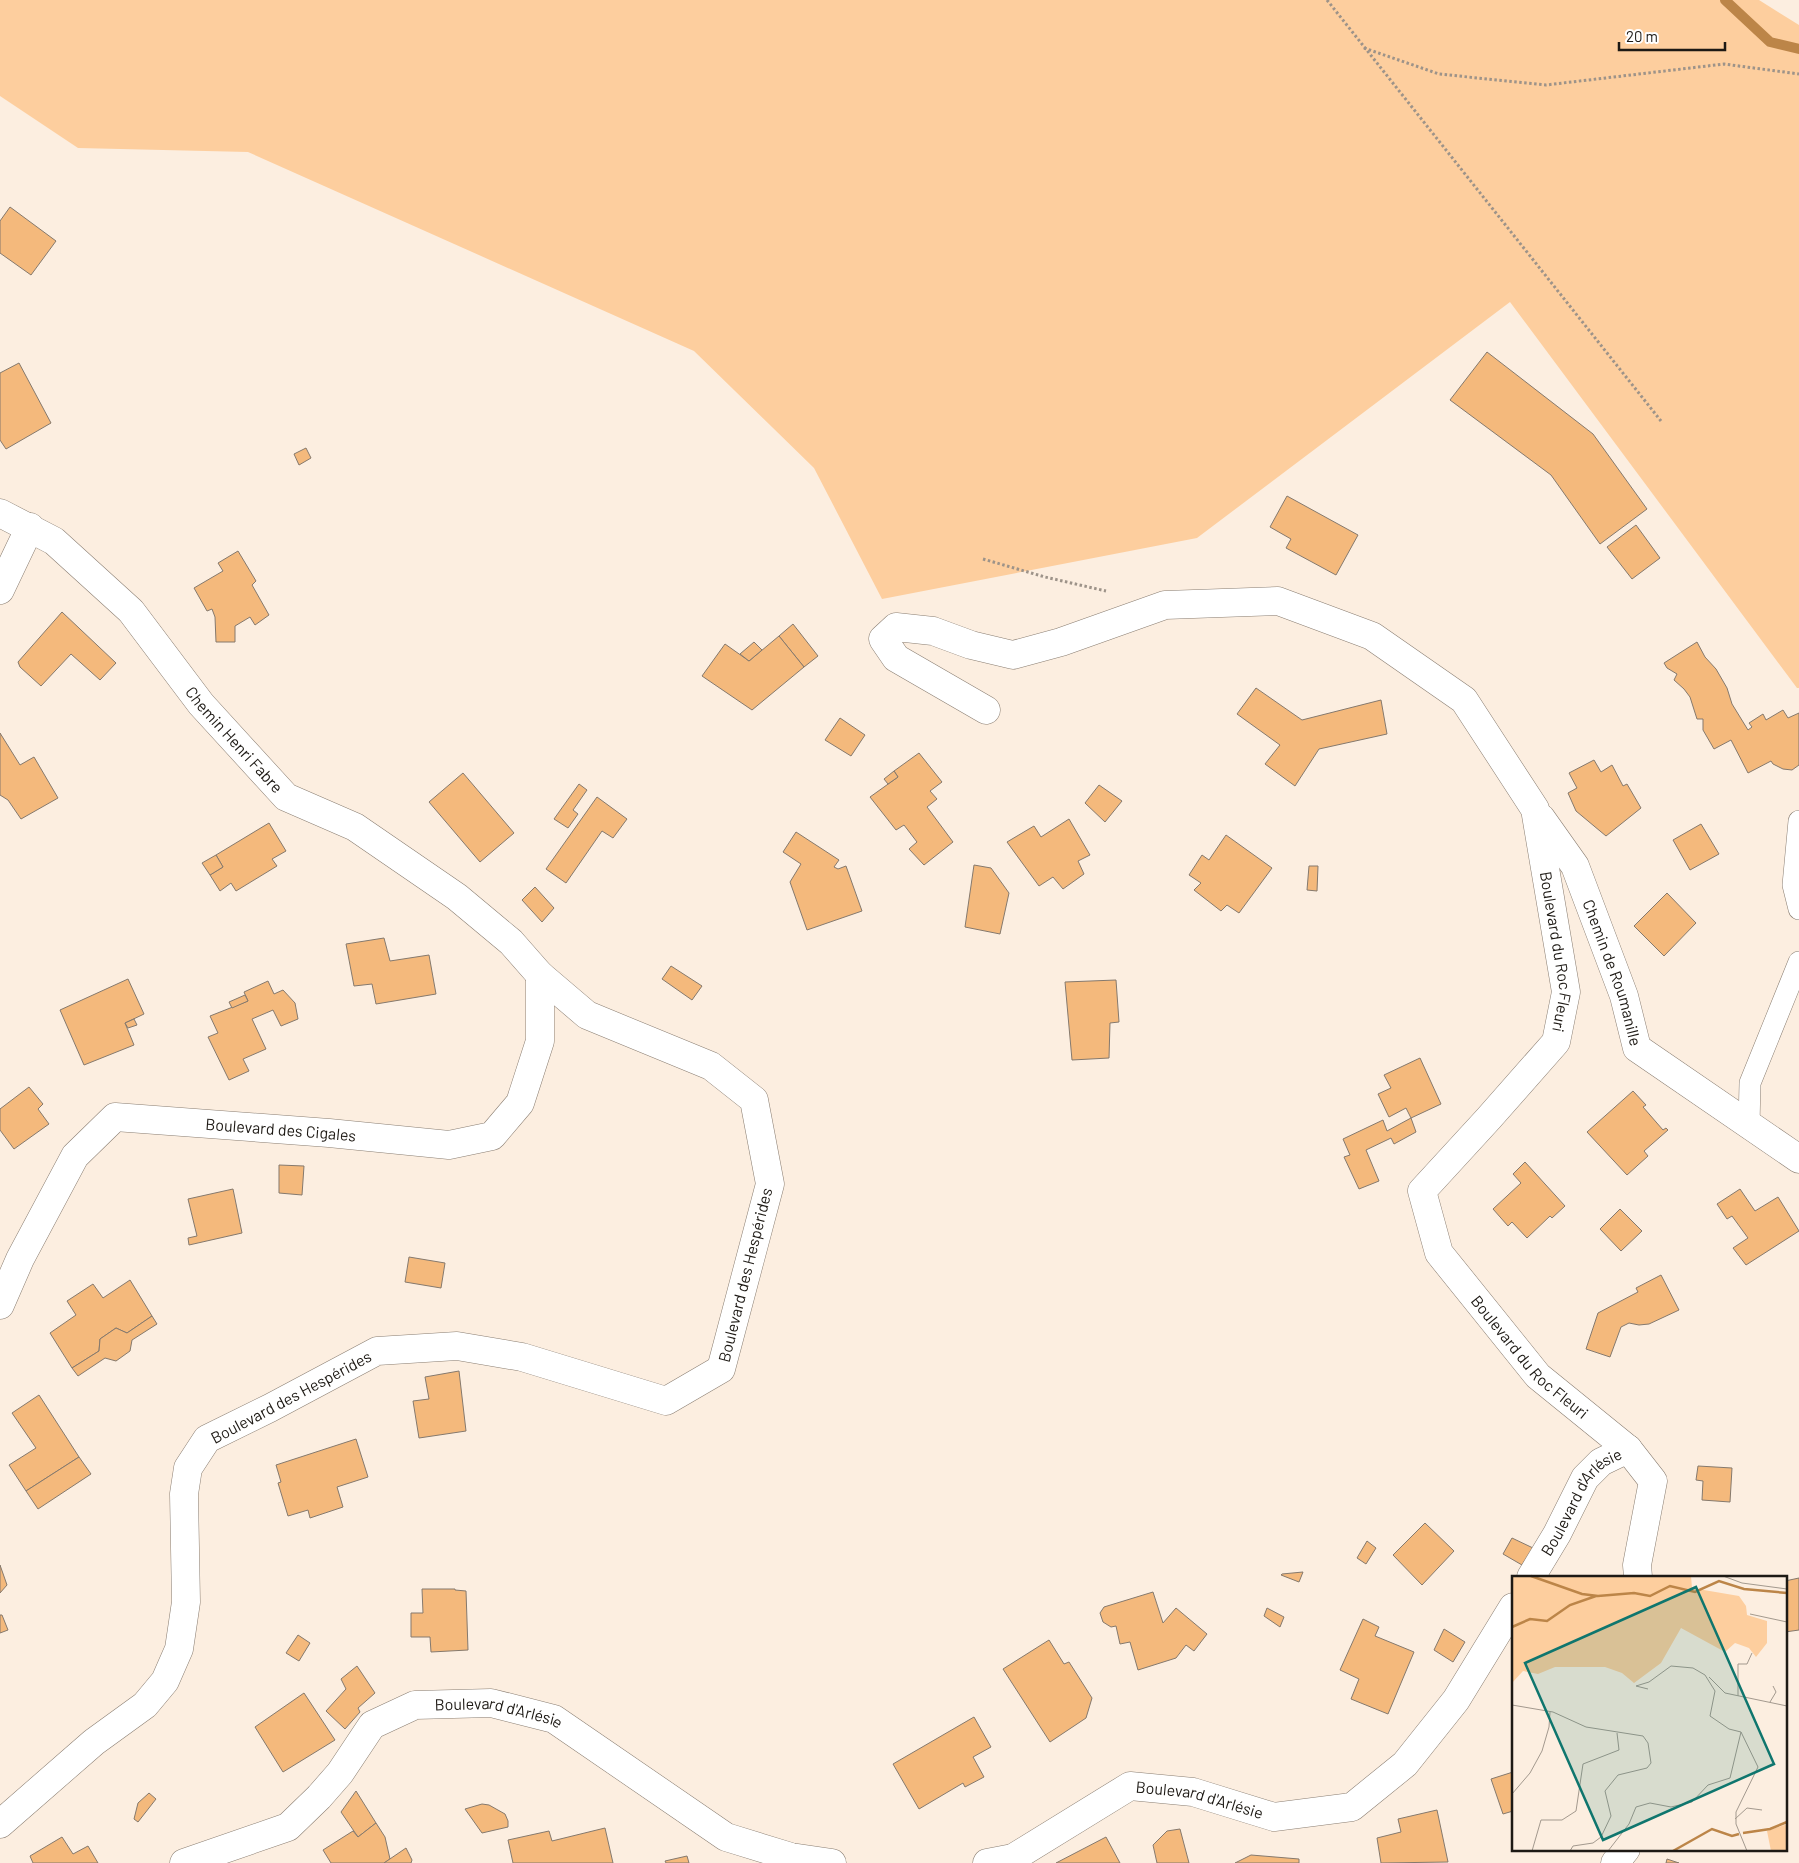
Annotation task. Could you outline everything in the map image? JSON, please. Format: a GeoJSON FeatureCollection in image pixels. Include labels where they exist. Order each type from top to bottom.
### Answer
{"type":"FeatureCollection","features":[{"type":"Feature","properties":{"kind":"street","name":"Chemin Henri Fabre"},"geometry":{"type":"LineString","coordinates":[[0,513],[54,541],[131,611],[201,704],[286,797],[355,828],[458,897],[511,942],[540,975]]}},
{"type":"Feature","properties":{"kind":"street"},"geometry":{"type":"LineString","coordinates":[[0,590],[30,527]]}},
{"type":"Feature","properties":{"kind":"street","name":"Boulevard du Roc Fleuri"},"geometry":{"type":"LineString","coordinates":[[986,710],[896,658],[883,639],[896,626],[933,631],[971,645],[1013,655],[1061,642],[1165,605],[1278,601],[1372,636],[1464,700],[1535,809],[1566,992],[1556,1042],[1422,1191],[1439,1253],[1538,1376],[1628,1449]]}},
{"type":"Feature","properties":{"kind":"street","name":"Chemin de Roumanille"},"geometry":{"type":"LineString","coordinates":[[1535,809],[1574,866],[1624,996],[1637,1048],[1799,1159]]}},
{"type":"Feature","properties":{"kind":"street","name":"Boulevard des Cigales"},"geometry":{"type":"LineString","coordinates":[[0,1305],[20,1259],[75,1156],[115,1117],[329,1133],[450,1145],[492,1136],[520,1103],[540,1042],[540,975]]}},
{"type":"Feature","properties":{"kind":"street","name":"Boulevard des Hespérides"},"geometry":{"type":"LineString","coordinates":[[0,1824],[94,1742],[145,1705],[165,1681],[179,1649],[186,1602],[184,1494],[186,1477],[188,1468],[207,1438],[270,1408],[377,1351],[457,1346],[522,1357],[666,1401],[721,1369],[770,1184],[754,1100],[711,1066],[587,1015],[540,975]]}},
{"type":"Feature","properties":{"kind":"street","name":"Boulevard d'Arlésie"},"geometry":{"type":"LineString","coordinates":[[1532,1576],[1557,1534],[1585,1478],[1601,1462],[1628,1449],[1653,1481],[1637,1565],[1638,1576]]}},
{"type":"Feature","properties":{"kind":"street","name":"Boulevard d'Arlésie"},"geometry":{"type":"LineString","coordinates":[[987,1863],[1013,1858],[1130,1786],[1193,1792],[1274,1818],[1352,1807],[1405,1764],[1456,1700],[1512,1609]]}},
{"type":"Feature","properties":{"kind":"street","name":"Boulevard d'Arlésie"},"geometry":{"type":"LineString","coordinates":[[184,1863],[288,1827],[319,1797],[340,1773],[372,1725],[415,1705],[491,1702],[554,1719],[726,1837],[791,1857],[832,1863]]}},
{"type":"Feature","properties":{"kind":"street"},"geometry":{"type":"LineString","coordinates":[[1615,1863],[1625,1850]]}},
{"type":"Feature","properties":{"kind":"lane"},"geometry":{"type":"LineString","coordinates":[[1799,821],[1793,885],[1799,909]]}},
{"type":"Feature","properties":{"kind":"lane"},"geometry":{"type":"LineString","coordinates":[[1749,1125],[1750,1083],[1799,962]]}},
{"type":"Feature","properties":{"kind":"path"},"geometry":{"type":"LineString","coordinates":[[1327,0],[1661,421]]}},
{"type":"Feature","properties":{"kind":"path"},"geometry":{"type":"LineString","coordinates":[[1364,48],[1438,74],[1546,85],[1724,64],[1799,74]]}},
{"type":"Feature","properties":{"kind":"path"},"geometry":{"type":"LineString","coordinates":[[983,559],[1045,577],[1110,592]]}},
{"type":"Feature","properties":{"kind":"shaded area"},"geometry":{"type":"Polygon","coordinates":[[[0,0],[1759,0],[1799,25],[1799,688],[1797,688],[1510,302],[1197,538],[882,599],[814,468],[694,351],[248,152],[78,148],[0,96],[0,0]]]}},
{"type":"Feature","properties":{"kind":"building"},"geometry":{"type":"Polygon","coordinates":[[[10,207],[56,241],[31,275],[0,253],[0,221],[10,207]]]}},
{"type":"Feature","properties":{"kind":"building"},"geometry":{"type":"Polygon","coordinates":[[[1487,352],[1593,434],[1647,509],[1600,544],[1551,475],[1450,400],[1487,352]]]}},
{"type":"Feature","properties":{"kind":"building"},"geometry":{"type":"Polygon","coordinates":[[[19,363],[51,423],[6,449],[0,440],[0,373],[19,363]]]}},
{"type":"Feature","properties":{"kind":"building"},"geometry":{"type":"Polygon","coordinates":[[[306,448],[311,458],[299,465],[294,454],[306,448]]]}},
{"type":"Feature","properties":{"kind":"building"},"geometry":{"type":"Polygon","coordinates":[[[1287,496],[1358,535],[1336,575],[1286,548],[1291,539],[1270,527],[1287,496]]]}},
{"type":"Feature","properties":{"kind":"building"},"geometry":{"type":"Polygon","coordinates":[[[1636,525],[1660,558],[1632,579],[1607,547],[1636,525]]]}},
{"type":"Feature","properties":{"kind":"building"},"geometry":{"type":"Polygon","coordinates":[[[238,551],[256,581],[252,585],[269,615],[255,625],[250,617],[235,626],[235,642],[216,642],[215,617],[212,609],[207,611],[194,588],[223,571],[218,563],[238,551]]]}},
{"type":"Feature","properties":{"kind":"building"},"geometry":{"type":"Polygon","coordinates":[[[62,612],[116,663],[100,680],[71,654],[41,686],[20,667],[18,662],[62,612]]]}},
{"type":"Feature","properties":{"kind":"building"},"geometry":{"type":"Polygon","coordinates":[[[793,624],[818,656],[804,667],[779,636],[793,624]]]}},
{"type":"Feature","properties":{"kind":"building"},"geometry":{"type":"Polygon","coordinates":[[[779,636],[804,667],[752,710],[702,676],[725,644],[749,661],[779,636]]]}},
{"type":"Feature","properties":{"kind":"building"},"geometry":{"type":"Polygon","coordinates":[[[754,642],[762,650],[749,661],[740,654],[754,642]]]}},
{"type":"Feature","properties":{"kind":"building"},"geometry":{"type":"Polygon","coordinates":[[[1697,642],[1705,657],[1716,669],[1727,688],[1732,704],[1748,730],[1752,727],[1749,723],[1763,714],[1766,720],[1783,710],[1788,718],[1799,713],[1799,765],[1792,770],[1783,769],[1771,761],[1748,773],[1731,740],[1714,749],[1703,730],[1703,719],[1697,719],[1690,697],[1674,680],[1677,674],[1667,668],[1664,663],[1697,642]]]}},
{"type":"Feature","properties":{"kind":"building"},"geometry":{"type":"Polygon","coordinates":[[[1256,688],[1302,720],[1381,700],[1387,734],[1319,749],[1295,786],[1265,764],[1280,745],[1237,714],[1256,688]]]}},
{"type":"Feature","properties":{"kind":"building"},"geometry":{"type":"Polygon","coordinates":[[[840,718],[865,735],[851,756],[825,740],[840,718]]]}},
{"type":"Feature","properties":{"kind":"building"},"geometry":{"type":"Polygon","coordinates":[[[0,733],[20,765],[34,757],[58,798],[21,819],[8,800],[0,795],[0,733]]]}},
{"type":"Feature","properties":{"kind":"building"},"geometry":{"type":"Polygon","coordinates":[[[919,753],[942,782],[930,791],[937,799],[927,807],[953,842],[924,865],[909,849],[917,842],[904,825],[896,830],[870,797],[898,777],[894,771],[919,753]]]}},
{"type":"Feature","properties":{"kind":"building"},"geometry":{"type":"Polygon","coordinates":[[[1594,760],[1601,772],[1612,765],[1623,786],[1627,784],[1641,808],[1606,836],[1576,811],[1568,793],[1577,788],[1569,773],[1594,760]]]}},
{"type":"Feature","properties":{"kind":"building"},"geometry":{"type":"Polygon","coordinates":[[[894,771],[898,777],[888,784],[884,779],[894,771]]]}},
{"type":"Feature","properties":{"kind":"building"},"geometry":{"type":"Polygon","coordinates":[[[463,773],[514,833],[480,862],[429,802],[463,773]]]}},
{"type":"Feature","properties":{"kind":"building"},"geometry":{"type":"Polygon","coordinates":[[[579,784],[587,790],[573,810],[578,814],[568,828],[554,819],[579,784]]]}},
{"type":"Feature","properties":{"kind":"building"},"geometry":{"type":"Polygon","coordinates":[[[1099,785],[1122,801],[1105,822],[1085,803],[1099,785]]]}},
{"type":"Feature","properties":{"kind":"building"},"geometry":{"type":"Polygon","coordinates":[[[597,797],[627,819],[613,838],[602,831],[566,883],[546,869],[597,797]]]}},
{"type":"Feature","properties":{"kind":"building"},"geometry":{"type":"Polygon","coordinates":[[[1069,819],[1090,855],[1078,861],[1084,874],[1063,889],[1053,877],[1039,886],[1007,842],[1034,826],[1041,837],[1069,819]]]}},
{"type":"Feature","properties":{"kind":"building"},"geometry":{"type":"Polygon","coordinates":[[[269,823],[286,851],[272,859],[277,866],[236,891],[231,883],[220,891],[210,875],[223,867],[216,855],[269,823]]]}},
{"type":"Feature","properties":{"kind":"building"},"geometry":{"type":"Polygon","coordinates":[[[1701,824],[1719,854],[1690,870],[1673,840],[1701,824]]]}},
{"type":"Feature","properties":{"kind":"building"},"geometry":{"type":"Polygon","coordinates":[[[796,832],[839,860],[834,867],[838,869],[846,866],[862,911],[807,930],[790,882],[801,864],[783,852],[796,832]]]}},
{"type":"Feature","properties":{"kind":"building"},"geometry":{"type":"Polygon","coordinates":[[[1226,835],[1272,868],[1239,913],[1227,905],[1221,911],[1194,890],[1201,883],[1189,875],[1202,855],[1209,860],[1226,835]]]}},
{"type":"Feature","properties":{"kind":"building"},"geometry":{"type":"Polygon","coordinates":[[[216,855],[223,867],[210,875],[202,863],[216,855]]]}},
{"type":"Feature","properties":{"kind":"building"},"geometry":{"type":"Polygon","coordinates":[[[974,865],[991,868],[1009,893],[1000,934],[965,927],[974,865]]]}},
{"type":"Feature","properties":{"kind":"building"},"geometry":{"type":"Polygon","coordinates":[[[1309,866],[1318,866],[1317,891],[1307,890],[1309,866]]]}},
{"type":"Feature","properties":{"kind":"building"},"geometry":{"type":"Polygon","coordinates":[[[535,887],[554,908],[542,922],[522,900],[535,887]]]}},
{"type":"Feature","properties":{"kind":"building"},"geometry":{"type":"Polygon","coordinates":[[[1667,893],[1696,923],[1664,956],[1634,926],[1667,893]]]}},
{"type":"Feature","properties":{"kind":"building"},"geometry":{"type":"Polygon","coordinates":[[[384,938],[390,961],[429,955],[436,994],[376,1004],[372,984],[354,986],[346,944],[384,938]]]}},
{"type":"Feature","properties":{"kind":"building"},"geometry":{"type":"Polygon","coordinates":[[[671,966],[702,986],[692,1000],[662,979],[671,966]]]}},
{"type":"Feature","properties":{"kind":"building"},"geometry":{"type":"Polygon","coordinates":[[[128,979],[144,1014],[125,1023],[134,1045],[84,1065],[60,1010],[128,979]]]}},
{"type":"Feature","properties":{"kind":"building"},"geometry":{"type":"Polygon","coordinates":[[[1116,980],[1119,1022],[1110,1023],[1109,1058],[1072,1060],[1065,982],[1116,980]]]}},
{"type":"Feature","properties":{"kind":"building"},"geometry":{"type":"Polygon","coordinates":[[[268,981],[274,994],[283,990],[295,1003],[298,1019],[281,1026],[273,1010],[252,1019],[266,1049],[243,1059],[249,1071],[229,1080],[208,1037],[218,1033],[210,1016],[248,1001],[244,992],[268,981]]]}},
{"type":"Feature","properties":{"kind":"building"},"geometry":{"type":"Polygon","coordinates":[[[245,995],[248,1001],[232,1008],[229,1002],[245,995]]]}},
{"type":"Feature","properties":{"kind":"building"},"geometry":{"type":"Polygon","coordinates":[[[134,1019],[137,1025],[128,1028],[125,1023],[134,1019]]]}},
{"type":"Feature","properties":{"kind":"building"},"geometry":{"type":"Polygon","coordinates":[[[1420,1058],[1441,1104],[1411,1118],[1406,1108],[1389,1117],[1378,1094],[1391,1088],[1384,1075],[1420,1058]]]}},
{"type":"Feature","properties":{"kind":"building"},"geometry":{"type":"Polygon","coordinates":[[[29,1087],[43,1104],[38,1109],[49,1124],[14,1149],[0,1130],[0,1109],[29,1087]]]}},
{"type":"Feature","properties":{"kind":"building"},"geometry":{"type":"Polygon","coordinates":[[[1633,1091],[1646,1105],[1643,1107],[1663,1130],[1666,1128],[1668,1130],[1644,1151],[1648,1156],[1627,1175],[1587,1132],[1633,1091]]]}},
{"type":"Feature","properties":{"kind":"building"},"geometry":{"type":"Polygon","coordinates":[[[1411,1118],[1416,1132],[1394,1144],[1391,1138],[1366,1150],[1379,1181],[1359,1189],[1344,1157],[1350,1155],[1343,1139],[1383,1120],[1387,1131],[1411,1118]]]}},
{"type":"Feature","properties":{"kind":"building"},"geometry":{"type":"Polygon","coordinates":[[[1525,1162],[1565,1206],[1552,1218],[1550,1216],[1527,1238],[1512,1222],[1508,1226],[1493,1209],[1521,1183],[1513,1174],[1525,1162]]]}},
{"type":"Feature","properties":{"kind":"building"},"geometry":{"type":"Polygon","coordinates":[[[279,1165],[304,1166],[302,1195],[279,1193],[279,1165]]]}},
{"type":"Feature","properties":{"kind":"building"},"geometry":{"type":"Polygon","coordinates":[[[233,1189],[242,1233],[189,1245],[188,1238],[197,1236],[188,1199],[233,1189]]]}},
{"type":"Feature","properties":{"kind":"building"},"geometry":{"type":"Polygon","coordinates":[[[1740,1189],[1755,1211],[1778,1197],[1799,1231],[1746,1265],[1733,1248],[1748,1238],[1732,1216],[1727,1219],[1717,1204],[1740,1189]]]}},
{"type":"Feature","properties":{"kind":"building"},"geometry":{"type":"Polygon","coordinates":[[[1620,1209],[1642,1231],[1621,1251],[1600,1229],[1620,1209]]]}},
{"type":"Feature","properties":{"kind":"building"},"geometry":{"type":"Polygon","coordinates":[[[409,1257],[445,1263],[441,1288],[405,1282],[409,1257]]]}},
{"type":"Feature","properties":{"kind":"building"},"geometry":{"type":"Polygon","coordinates":[[[1661,1275],[1679,1310],[1649,1324],[1629,1323],[1621,1327],[1610,1357],[1586,1349],[1598,1313],[1638,1292],[1636,1288],[1661,1275]]]}},
{"type":"Feature","properties":{"kind":"building"},"geometry":{"type":"Polygon","coordinates":[[[130,1280],[152,1316],[127,1333],[116,1328],[100,1339],[99,1351],[72,1368],[50,1333],[76,1315],[67,1301],[93,1284],[103,1298],[130,1280]]]}},
{"type":"Feature","properties":{"kind":"building"},"geometry":{"type":"Polygon","coordinates":[[[152,1316],[157,1324],[132,1340],[130,1351],[116,1361],[105,1358],[78,1376],[72,1368],[99,1351],[100,1339],[116,1328],[127,1333],[152,1316]]]}},
{"type":"Feature","properties":{"kind":"building"},"geometry":{"type":"Polygon","coordinates":[[[459,1371],[466,1431],[419,1438],[413,1401],[429,1399],[425,1377],[459,1371]]]}},
{"type":"Feature","properties":{"kind":"building"},"geometry":{"type":"Polygon","coordinates":[[[39,1395],[79,1457],[26,1491],[9,1465],[36,1448],[12,1413],[39,1395]]]}},
{"type":"Feature","properties":{"kind":"building"},"geometry":{"type":"Polygon","coordinates":[[[356,1439],[368,1477],[337,1487],[343,1507],[310,1518],[308,1510],[288,1516],[278,1483],[281,1482],[276,1465],[356,1439]]]}},
{"type":"Feature","properties":{"kind":"building"},"geometry":{"type":"Polygon","coordinates":[[[79,1457],[91,1474],[38,1509],[26,1491],[79,1457]]]}},
{"type":"Feature","properties":{"kind":"building"},"geometry":{"type":"Polygon","coordinates":[[[1698,1466],[1732,1468],[1730,1502],[1702,1500],[1703,1481],[1696,1480],[1698,1466]]]}},
{"type":"Feature","properties":{"kind":"building"},"geometry":{"type":"Polygon","coordinates":[[[1425,1523],[1454,1551],[1422,1585],[1393,1555],[1425,1523]]]}},
{"type":"Feature","properties":{"kind":"building"},"geometry":{"type":"Polygon","coordinates":[[[1512,1538],[1533,1548],[1522,1565],[1503,1554],[1512,1538]]]}},
{"type":"Feature","properties":{"kind":"building"},"geometry":{"type":"Polygon","coordinates":[[[1367,1541],[1376,1548],[1366,1564],[1357,1558],[1367,1541]]]}},
{"type":"Feature","properties":{"kind":"building"},"geometry":{"type":"Polygon","coordinates":[[[0,1565],[7,1585],[0,1593],[0,1565]]]}},
{"type":"Feature","properties":{"kind":"building"},"geometry":{"type":"Polygon","coordinates":[[[1303,1572],[1299,1582],[1281,1575],[1282,1574],[1303,1572]]]}},
{"type":"Feature","properties":{"kind":"building"},"geometry":{"type":"Polygon","coordinates":[[[1799,1578],[1799,1630],[1786,1632],[1786,1581],[1799,1578]]]}},
{"type":"Feature","properties":{"kind":"building"},"geometry":{"type":"Polygon","coordinates":[[[422,1589],[466,1591],[468,1650],[431,1652],[430,1637],[411,1637],[411,1613],[423,1613],[422,1589]]]}},
{"type":"Feature","properties":{"kind":"building"},"geometry":{"type":"Polygon","coordinates":[[[1153,1592],[1163,1623],[1176,1608],[1207,1634],[1194,1651],[1186,1645],[1176,1658],[1138,1670],[1130,1642],[1120,1644],[1116,1626],[1111,1627],[1103,1622],[1100,1613],[1104,1607],[1153,1592]]]}},
{"type":"Feature","properties":{"kind":"building"},"geometry":{"type":"Polygon","coordinates":[[[1267,1608],[1284,1617],[1280,1627],[1264,1616],[1267,1608]]]}},
{"type":"Feature","properties":{"kind":"building"},"geometry":{"type":"Polygon","coordinates":[[[0,1615],[2,1615],[8,1630],[0,1633],[0,1615]]]}},
{"type":"Feature","properties":{"kind":"building"},"geometry":{"type":"Polygon","coordinates":[[[1363,1619],[1379,1627],[1375,1636],[1414,1652],[1388,1714],[1351,1699],[1359,1679],[1340,1670],[1363,1619]]]}},
{"type":"Feature","properties":{"kind":"building"},"geometry":{"type":"Polygon","coordinates":[[[1444,1629],[1465,1642],[1453,1662],[1434,1650],[1444,1629]]]}},
{"type":"Feature","properties":{"kind":"building"},"geometry":{"type":"Polygon","coordinates":[[[298,1635],[310,1643],[299,1661],[286,1653],[298,1635]]]}},
{"type":"Feature","properties":{"kind":"building"},"geometry":{"type":"Polygon","coordinates":[[[1049,1640],[1064,1664],[1069,1662],[1092,1698],[1086,1718],[1050,1742],[1003,1669],[1049,1640]]]}},
{"type":"Feature","properties":{"kind":"building"},"geometry":{"type":"Polygon","coordinates":[[[357,1666],[375,1693],[358,1708],[360,1712],[345,1729],[326,1711],[346,1689],[341,1679],[357,1666]]]}},
{"type":"Feature","properties":{"kind":"building"},"geometry":{"type":"Polygon","coordinates":[[[304,1693],[335,1740],[283,1772],[255,1727],[304,1693]]]}},
{"type":"Feature","properties":{"kind":"building"},"geometry":{"type":"Polygon","coordinates":[[[974,1717],[991,1747],[973,1757],[984,1777],[965,1787],[963,1783],[919,1809],[893,1764],[974,1717]]]}},
{"type":"Feature","properties":{"kind":"building"},"geometry":{"type":"Polygon","coordinates":[[[1512,1772],[1512,1811],[1503,1814],[1491,1779],[1512,1772]]]}},
{"type":"Feature","properties":{"kind":"building"},"geometry":{"type":"Polygon","coordinates":[[[356,1791],[376,1823],[358,1837],[341,1812],[356,1791]]]}},
{"type":"Feature","properties":{"kind":"building"},"geometry":{"type":"Polygon","coordinates":[[[149,1793],[156,1799],[138,1822],[134,1819],[138,1803],[149,1793]]]}},
{"type":"Feature","properties":{"kind":"building"},"geometry":{"type":"Polygon","coordinates":[[[482,1804],[489,1805],[505,1814],[508,1827],[482,1833],[465,1809],[482,1804]]]}},
{"type":"Feature","properties":{"kind":"building"},"geometry":{"type":"Polygon","coordinates":[[[1437,1810],[1448,1862],[1381,1863],[1377,1838],[1401,1832],[1398,1819],[1437,1810]]]}},
{"type":"Feature","properties":{"kind":"building"},"geometry":{"type":"Polygon","coordinates":[[[376,1823],[385,1837],[390,1859],[384,1863],[331,1863],[323,1850],[353,1831],[358,1837],[376,1823]]]}},
{"type":"Feature","properties":{"kind":"building"},"geometry":{"type":"Polygon","coordinates":[[[605,1828],[613,1863],[513,1863],[508,1840],[549,1831],[552,1841],[605,1828]]]}},
{"type":"Feature","properties":{"kind":"building"},"geometry":{"type":"Polygon","coordinates":[[[1180,1829],[1189,1863],[1157,1863],[1153,1845],[1167,1831],[1180,1829]]]}},
{"type":"Feature","properties":{"kind":"building"},"geometry":{"type":"Polygon","coordinates":[[[62,1837],[73,1854],[88,1846],[98,1863],[33,1863],[30,1856],[62,1837]]]}},
{"type":"Feature","properties":{"kind":"building"},"geometry":{"type":"Polygon","coordinates":[[[1106,1837],[1120,1863],[1056,1863],[1106,1837]]]}},
{"type":"Feature","properties":{"kind":"building"},"geometry":{"type":"Polygon","coordinates":[[[406,1848],[412,1860],[411,1863],[384,1863],[406,1848]]]}},
{"type":"Feature","properties":{"kind":"building"},"geometry":{"type":"Polygon","coordinates":[[[1251,1855],[1299,1859],[1299,1863],[1235,1863],[1251,1855]]]}},
{"type":"Feature","properties":{"kind":"building"},"geometry":{"type":"Polygon","coordinates":[[[687,1856],[689,1863],[666,1863],[665,1861],[687,1856]]]}},
{"type":"Feature","properties":{"kind":"building"},"geometry":{"type":"Polygon","coordinates":[[[1667,1859],[1679,1863],[1666,1863],[1667,1859]]]}},
{"type":"Feature","properties":{"kind":"waterway"},"geometry":{"type":"LineString","coordinates":[[1725,0],[1770,42],[1799,49]]}}]}
